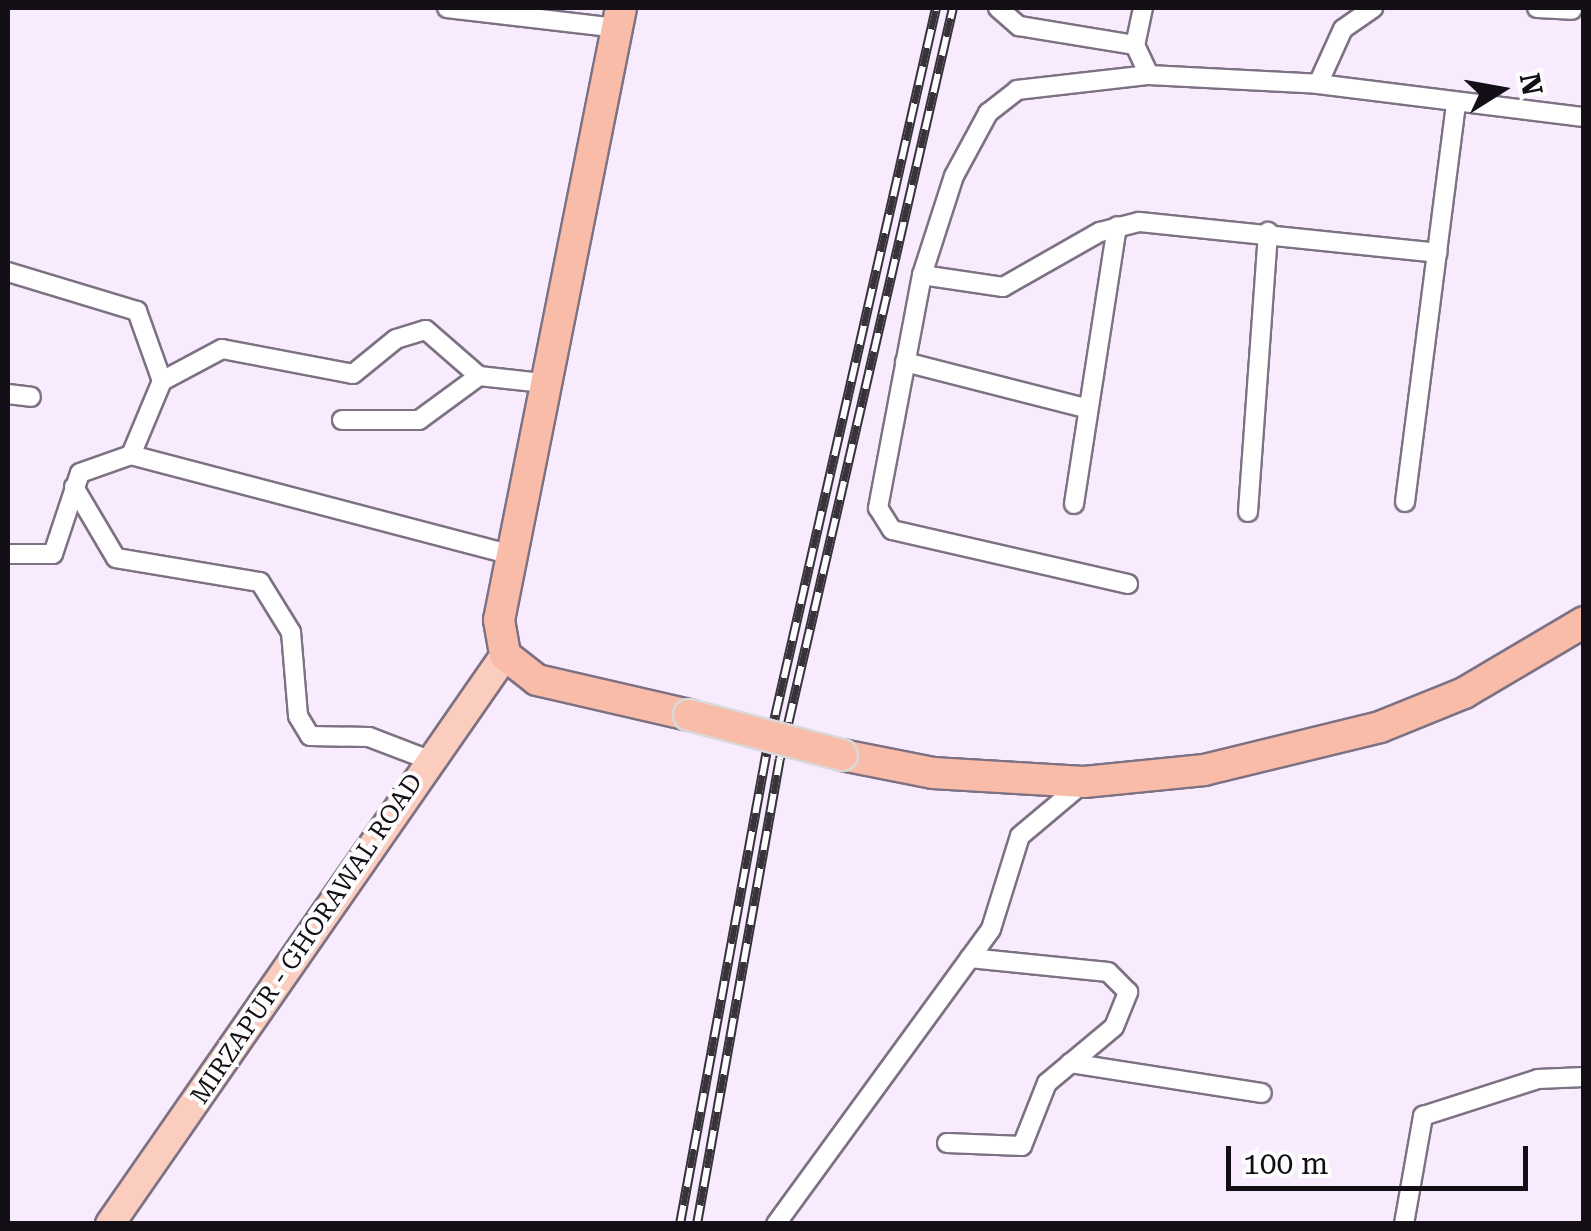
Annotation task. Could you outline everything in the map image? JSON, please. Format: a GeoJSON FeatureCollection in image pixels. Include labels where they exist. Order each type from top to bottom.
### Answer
{"type":"FeatureCollection","features":[{"type":"Feature","properties":{"kind":"highway"},"geometry":{"type":"LineString","coordinates":[[618,18],[542,384],[499,620],[505,655],[537,680],[842,756],[933,773],[1084,782],[1204,770],[1380,727],[1464,693],[1584,622]]}},
{"type":"Feature","properties":{"kind":"main road","name":"MIRZAPUR - GHORAWAL ROAD"},"geometry":{"type":"LineString","coordinates":[[110,1224],[505,655]]}},
{"type":"Feature","properties":{"kind":"street"},"geometry":{"type":"LineString","coordinates":[[446,8],[618,18]]}},
{"type":"Feature","properties":{"kind":"street"},"geometry":{"type":"LineString","coordinates":[[998,8],[1019,26],[1135,46]]}},
{"type":"Feature","properties":{"kind":"street"},"geometry":{"type":"LineString","coordinates":[[1144,8],[1135,46],[1149,75]]}},
{"type":"Feature","properties":{"kind":"street"},"geometry":{"type":"LineString","coordinates":[[1318,84],[1343,30],[1372,8]]}},
{"type":"Feature","properties":{"kind":"street"},"geometry":{"type":"LineString","coordinates":[[1537,8],[1572,10]]}},
{"type":"Feature","properties":{"kind":"street"},"geometry":{"type":"LineString","coordinates":[[1128,584],[955,548],[882,522],[880,486],[922,275],[954,176],[996,102],[1017,90],[1149,75],[1318,84],[1584,117]]}},
{"type":"Feature","properties":{"kind":"street"},"geometry":{"type":"LineString","coordinates":[[1405,502],[1456,102]]}},
{"type":"Feature","properties":{"kind":"street"},"geometry":{"type":"LineString","coordinates":[[922,275],[1003,287],[1117,226],[1268,232],[1437,253]]}},
{"type":"Feature","properties":{"kind":"street"},"geometry":{"type":"LineString","coordinates":[[1074,504],[1117,226]]}},
{"type":"Feature","properties":{"kind":"street"},"geometry":{"type":"LineString","coordinates":[[1248,512],[1268,232]]}},
{"type":"Feature","properties":{"kind":"street"},"geometry":{"type":"LineString","coordinates":[[8,272],[137,311],[162,381],[131,455]]}},
{"type":"Feature","properties":{"kind":"street"},"geometry":{"type":"LineString","coordinates":[[162,381],[234,348],[353,374],[396,339],[426,330],[479,376],[542,384]]}},
{"type":"Feature","properties":{"kind":"street"},"geometry":{"type":"LineString","coordinates":[[905,362],[1086,408]]}},
{"type":"Feature","properties":{"kind":"street"},"geometry":{"type":"LineString","coordinates":[[342,420],[428,417],[479,376]]}},
{"type":"Feature","properties":{"kind":"street"},"geometry":{"type":"LineString","coordinates":[[8,394],[32,398]]}},
{"type":"Feature","properties":{"kind":"street"},"geometry":{"type":"LineString","coordinates":[[8,554],[54,554],[74,487],[87,466],[131,455],[511,555]]}},
{"type":"Feature","properties":{"kind":"street"},"geometry":{"type":"LineString","coordinates":[[74,487],[116,558],[260,582],[291,632],[298,716],[310,736],[370,736],[429,760]]}},
{"type":"Feature","properties":{"kind":"street"},"geometry":{"type":"LineString","coordinates":[[776,1224],[996,920],[1020,836],[1084,782]]}},
{"type":"Feature","properties":{"kind":"street"},"geometry":{"type":"LineString","coordinates":[[947,1143],[1022,1146],[1040,1093],[1121,1018],[1128,992],[1120,976],[970,958]]}},
{"type":"Feature","properties":{"kind":"street"},"geometry":{"type":"LineString","coordinates":[[1070,1062],[1262,1093]]}},
{"type":"Feature","properties":{"kind":"street"},"geometry":{"type":"LineString","coordinates":[[1404,1224],[1423,1116],[1538,1079],[1584,1077]]}},
{"type":"Feature","properties":{"kind":"railway"},"geometry":{"type":"LineString","coordinates":[[680,1224],[767,752],[936,8]]}},
{"type":"Feature","properties":{"kind":"railway"},"geometry":{"type":"LineString","coordinates":[[697,1224],[780,759],[953,8]]}}]}
